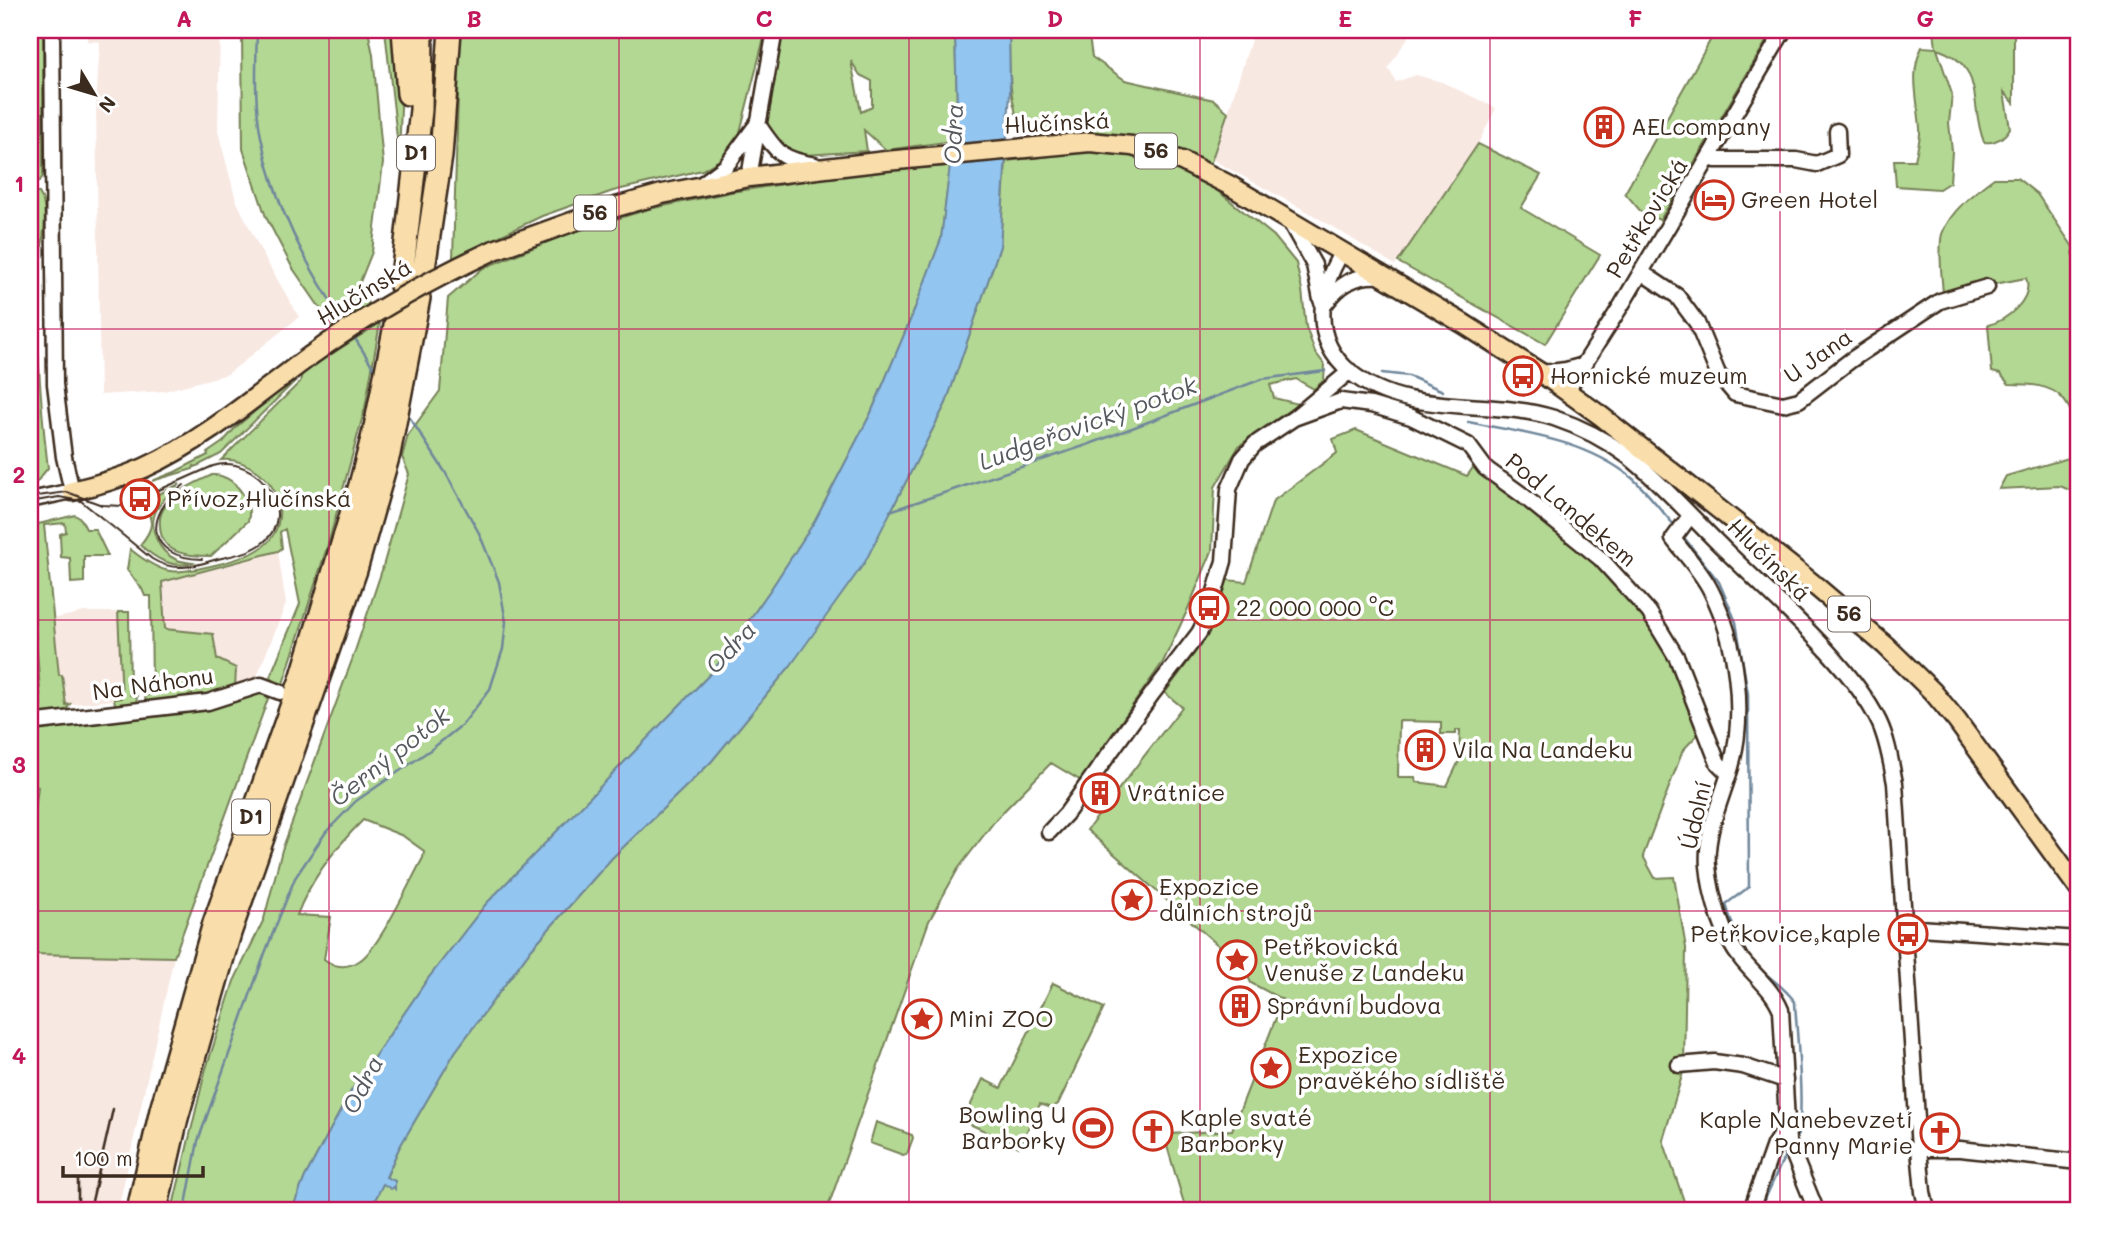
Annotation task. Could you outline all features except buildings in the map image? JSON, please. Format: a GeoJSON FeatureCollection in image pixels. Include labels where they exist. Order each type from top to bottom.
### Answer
{"type":"FeatureCollection","features":[{"type":"Feature","properties":{"kind":"highway"},"geometry":{"type":"LineString","coordinates":[[403,30],[409,85],[408,164],[402,224],[411,284]]}},
{"type":"Feature","properties":{"kind":"highway","name":"D1"},"geometry":{"type":"LineString","coordinates":[[156,1210],[177,1118],[227,945],[356,570],[389,454],[408,359],[421,110],[422,30]]}},
{"type":"Feature","properties":{"kind":"highway","name":"D1"},"geometry":{"type":"LineString","coordinates":[[431,214],[439,30]]}},
{"type":"Feature","properties":{"kind":"highway","name":"D1"},"geometry":{"type":"LineString","coordinates":[[411,284],[431,214],[441,156],[450,30]]}},
{"type":"Feature","properties":{"kind":"highway","name":"D1"},"geometry":{"type":"LineString","coordinates":[[138,1210],[161,1110],[198,976],[301,679],[360,485],[375,427],[398,310]]}},
{"type":"Feature","properties":{"kind":"main road","name":"Hlučínská"},"geometry":{"type":"LineString","coordinates":[[72,491],[127,475],[176,451],[216,426],[310,356],[391,302],[444,274],[494,250],[605,210],[698,186],[749,177],[1042,146],[1106,142],[1159,152],[1202,170],[1384,276],[1542,373]]}},
{"type":"Feature","properties":{"kind":"main road","name":"56"},"geometry":{"type":"LineString","coordinates":[[1542,373],[1722,511],[1886,646],[1933,692],[1957,721],[2079,889]]}},
{"type":"Feature","properties":{"kind":"street"},"geometry":{"type":"LineString","coordinates":[[52,30],[55,384],[64,457],[72,491]]}},
{"type":"Feature","properties":{"kind":"street"},"geometry":{"type":"LineString","coordinates":[[749,177],[775,30]]}},
{"type":"Feature","properties":{"kind":"street","name":"Petřkovická"},"geometry":{"type":"LineString","coordinates":[[1567,391],[1641,272],[1784,30]]}},
{"type":"Feature","properties":{"kind":"street"},"geometry":{"type":"LineString","coordinates":[[757,123],[776,150],[790,161],[830,168]]}},
{"type":"Feature","properties":{"kind":"street"},"geometry":{"type":"LineString","coordinates":[[698,186],[726,166],[757,123]]}},
{"type":"Feature","properties":{"kind":"street"},"geometry":{"type":"LineString","coordinates":[[1709,158],[1796,160],[1817,164],[1838,155],[1837,131]]}},
{"type":"Feature","properties":{"kind":"street"},"geometry":{"type":"LineString","coordinates":[[1290,220],[1314,265],[1322,308]]}},
{"type":"Feature","properties":{"kind":"street","name":"Hlučínská"},"geometry":{"type":"LineString","coordinates":[[1342,252],[1329,279],[1322,308],[1322,321],[1328,342],[1349,371],[1376,388],[1399,396],[1538,414],[1578,427],[1628,457],[1683,525],[1839,665],[1866,700],[1886,743],[1895,783],[1919,1150],[1927,1210]]}},
{"type":"Feature","properties":{"kind":"street","name":"U Jana"},"geometry":{"type":"LineString","coordinates":[[1641,272],[1677,296],[1697,323],[1718,374],[1735,394],[1783,404],[1799,400],[1851,360],[1940,301],[1987,287]]}},
{"type":"Feature","properties":{"kind":"street"},"geometry":{"type":"LineString","coordinates":[[1322,308],[1336,291],[1352,279],[1365,275],[1384,276]]}},
{"type":"Feature","properties":{"kind":"street"},"geometry":{"type":"LineString","coordinates":[[1542,373],[1584,365]]}},
{"type":"Feature","properties":{"kind":"street","name":"Pod Landekem"},"geometry":{"type":"LineString","coordinates":[[1049,832],[1066,814],[1152,694],[1199,634],[1208,616],[1224,561],[1229,489],[1242,459],[1255,444],[1294,418],[1349,371]]}},
{"type":"Feature","properties":{"kind":"street","name":"Pod Landekem"},"geometry":{"type":"LineString","coordinates":[[1294,418],[1341,401],[1371,405],[1411,417],[1468,445],[1485,468],[1601,559],[1649,612],[1677,658],[1718,763],[1729,774]]}},
{"type":"Feature","properties":{"kind":"street","name":"Hlučínská"},"geometry":{"type":"LineString","coordinates":[[30,499],[72,491]]}},
{"type":"Feature","properties":{"kind":"street","name":"Údolní"},"geometry":{"type":"LineString","coordinates":[[1683,525],[1674,539],[1711,591],[1736,664],[1738,683],[1734,753],[1709,849],[1711,885],[1732,946],[1776,998],[1781,1010],[1788,1141],[1816,1210]]}},
{"type":"Feature","properties":{"kind":"street","name":"Na Náhonu"},"geometry":{"type":"LineString","coordinates":[[30,723],[208,702],[261,685],[280,692]]}},
{"type":"Feature","properties":{"kind":"street"},"geometry":{"type":"LineString","coordinates":[[1905,928],[2079,939]]}},
{"type":"Feature","properties":{"kind":"street"},"geometry":{"type":"LineString","coordinates":[[1679,1065],[1714,1062],[1743,1066],[1785,1080]]}},
{"type":"Feature","properties":{"kind":"street"},"geometry":{"type":"LineString","coordinates":[[1751,1210],[1774,1144],[1787,1125]]}},
{"type":"Feature","properties":{"kind":"street"},"geometry":{"type":"LineString","coordinates":[[1919,1150],[1960,1149],[2079,1162]]}},
{"type":"Feature","properties":{"kind":"shaded area"},"geometry":{"type":"Polygon","coordinates":[[[87,30],[220,30],[218,131],[236,200],[262,253],[299,317],[228,374],[164,391],[100,395],[96,104],[100,42],[87,41],[87,30]]]}},
{"type":"Feature","properties":{"kind":"shaded area"},"geometry":{"type":"Polygon","coordinates":[[[1254,30],[1413,30],[1388,68],[1396,82],[1416,75],[1442,82],[1496,108],[1478,144],[1395,265],[1308,212],[1213,160],[1254,30]]]}},
{"type":"Feature","properties":{"kind":"shaded area"},"geometry":{"type":"Polygon","coordinates":[[[278,551],[286,604],[254,684],[235,688],[217,659],[213,634],[165,630],[162,582],[278,551]]]}},
{"type":"Feature","properties":{"kind":"shaded area"},"geometry":{"type":"Polygon","coordinates":[[[30,554],[41,705],[30,708],[30,554]]]}},
{"type":"Feature","properties":{"kind":"shaded area"},"geometry":{"type":"Polygon","coordinates":[[[84,612],[118,612],[122,699],[66,705],[52,619],[84,612]]]}},
{"type":"Feature","properties":{"kind":"shaded area"},"geometry":{"type":"Polygon","coordinates":[[[30,954],[174,957],[118,1210],[30,1210],[30,954]]]}},
{"type":"Feature","properties":{"kind":"green space"},"geometry":{"type":"Polygon","coordinates":[[[30,30],[43,30],[43,176],[39,182],[30,183],[30,30]]]}},
{"type":"Feature","properties":{"kind":"green space"},"geometry":{"type":"Polygon","coordinates":[[[242,30],[368,30],[373,55],[383,163],[372,252],[358,287],[369,305],[333,327],[292,267],[266,217],[243,149],[242,30]]]}},
{"type":"Feature","properties":{"kind":"green space"},"geometry":{"type":"Polygon","coordinates":[[[385,30],[396,30],[402,83],[399,156],[385,30]]]}},
{"type":"Feature","properties":{"kind":"green space"},"geometry":{"type":"Polygon","coordinates":[[[460,30],[766,30],[739,136],[723,158],[702,170],[613,191],[542,216],[453,258],[460,30]]]}},
{"type":"Feature","properties":{"kind":"green space"},"geometry":{"type":"Polygon","coordinates":[[[783,30],[955,30],[957,108],[953,141],[886,150],[864,130],[867,151],[804,155],[792,154],[778,144],[767,126],[783,30]],[[851,61],[861,112],[872,107],[872,81],[860,75],[851,61]]]}},
{"type":"Feature","properties":{"kind":"green space"},"geometry":{"type":"Polygon","coordinates":[[[1009,30],[1088,30],[1092,57],[1125,80],[1214,100],[1228,112],[1210,165],[1163,146],[1120,135],[1078,132],[1023,133],[1012,95],[1009,30]]]}},
{"type":"Feature","properties":{"kind":"green space"},"geometry":{"type":"Polygon","coordinates":[[[1716,30],[1773,30],[1660,220],[1642,213],[1625,193],[1716,30]]]}},
{"type":"Feature","properties":{"kind":"green space"},"geometry":{"type":"Polygon","coordinates":[[[1934,30],[2014,30],[2014,103],[2004,92],[2010,128],[1999,139],[1984,142],[1969,76],[1963,65],[1937,49],[1952,94],[1949,123],[1952,151],[1950,182],[1939,189],[1896,186],[1894,160],[1915,160],[1920,132],[1915,87],[1916,67],[1922,47],[1936,48],[1934,30]]]}},
{"type":"Feature","properties":{"kind":"green space"},"geometry":{"type":"Polygon","coordinates":[[[1478,144],[1541,175],[1521,208],[1600,255],[1545,344],[1398,262],[1478,144]]]}},
{"type":"Feature","properties":{"kind":"green space"},"geometry":{"type":"Polygon","coordinates":[[[1102,150],[1151,158],[1199,176],[1274,236],[1296,263],[1306,327],[1315,352],[1325,365],[1324,380],[1314,389],[1296,379],[1270,385],[1274,398],[1298,404],[1239,446],[1215,487],[1212,551],[1187,611],[1163,662],[1094,760],[1083,782],[1051,763],[997,818],[958,869],[929,921],[827,1210],[370,1210],[383,1183],[395,1188],[395,1181],[386,1178],[399,1148],[455,1052],[532,948],[612,858],[711,762],[791,665],[891,511],[946,403],[1000,246],[1006,161],[1102,150]]]}},
{"type":"Feature","properties":{"kind":"green space"},"geometry":{"type":"Polygon","coordinates":[[[950,166],[941,239],[871,413],[815,521],[771,589],[714,670],[486,904],[427,980],[351,1091],[305,1177],[292,1210],[172,1210],[205,1072],[234,981],[264,919],[282,850],[382,570],[409,474],[402,457],[408,435],[440,391],[448,298],[483,268],[567,234],[649,209],[731,192],[872,171],[950,166]],[[363,820],[343,841],[317,876],[297,915],[331,917],[324,959],[328,962],[336,966],[354,964],[367,954],[385,929],[423,858],[424,851],[403,836],[363,820]]]}},
{"type":"Feature","properties":{"kind":"green space"},"geometry":{"type":"Polygon","coordinates":[[[1994,178],[2017,178],[2037,194],[2073,247],[2076,287],[2079,293],[2079,423],[2063,399],[2052,390],[2009,384],[2000,374],[1992,372],[1988,325],[2003,319],[2017,308],[2026,294],[2026,278],[1943,294],[1940,255],[1942,234],[1957,210],[1994,178]]]}},
{"type":"Feature","properties":{"kind":"green space"},"geometry":{"type":"Polygon","coordinates":[[[30,192],[39,193],[43,200],[45,222],[36,305],[48,468],[30,487],[30,192]]]}},
{"type":"Feature","properties":{"kind":"green space"},"geometry":{"type":"Polygon","coordinates":[[[380,323],[365,408],[329,541],[282,687],[270,677],[300,604],[285,529],[280,532],[282,548],[278,551],[162,582],[165,629],[213,634],[217,659],[236,668],[235,688],[221,695],[146,704],[145,696],[152,694],[151,596],[145,596],[127,570],[130,549],[159,568],[178,571],[241,558],[267,542],[278,523],[278,502],[274,491],[260,473],[251,467],[237,461],[221,460],[300,382],[302,373],[380,323]]]}},
{"type":"Feature","properties":{"kind":"green space"},"geometry":{"type":"Polygon","coordinates":[[[294,379],[295,381],[221,454],[194,466],[193,469],[152,481],[208,455],[207,453],[223,442],[236,427],[294,379]]]}},
{"type":"Feature","properties":{"kind":"green space"},"geometry":{"type":"Polygon","coordinates":[[[1356,430],[1467,476],[1477,462],[1600,562],[1662,637],[1702,730],[1683,750],[1643,856],[1655,878],[1674,877],[1686,948],[1684,1069],[1663,1140],[1687,1210],[1186,1210],[1167,1146],[1171,1134],[1232,1130],[1283,1000],[1251,983],[1244,968],[1087,830],[1182,707],[1165,693],[1205,639],[1227,580],[1246,582],[1273,501],[1337,453],[1333,439],[1356,430]],[[1399,721],[1398,777],[1415,777],[1416,782],[1447,786],[1459,761],[1460,730],[1456,730],[1456,734],[1441,734],[1441,722],[1399,721]]]}},
{"type":"Feature","properties":{"kind":"green space"},"geometry":{"type":"Polygon","coordinates":[[[2079,455],[2079,494],[2060,486],[1999,489],[2006,476],[2079,455]]]}},
{"type":"Feature","properties":{"kind":"green space"},"geometry":{"type":"Polygon","coordinates":[[[212,475],[227,479],[240,490],[248,506],[248,521],[211,556],[178,552],[165,543],[162,536],[160,517],[164,507],[181,491],[212,475]]]}},
{"type":"Feature","properties":{"kind":"green space"},"geometry":{"type":"Polygon","coordinates":[[[180,484],[159,505],[153,523],[156,538],[164,551],[177,560],[193,563],[185,565],[171,564],[152,555],[140,545],[151,524],[144,501],[180,484]]]}},
{"type":"Feature","properties":{"kind":"green space"},"geometry":{"type":"Polygon","coordinates":[[[75,515],[81,519],[86,529],[95,529],[108,556],[84,556],[84,582],[71,583],[70,558],[61,557],[60,534],[66,532],[65,523],[44,525],[59,675],[62,675],[66,705],[70,704],[65,712],[30,718],[30,708],[41,705],[30,526],[75,515]]]}},
{"type":"Feature","properties":{"kind":"green space"},"geometry":{"type":"Polygon","coordinates":[[[118,612],[129,612],[130,695],[137,695],[136,705],[116,708],[114,699],[122,698],[118,612]]]}},
{"type":"Feature","properties":{"kind":"green space"},"geometry":{"type":"Polygon","coordinates":[[[265,692],[269,696],[174,957],[30,954],[30,850],[38,787],[30,785],[30,731],[219,705],[265,692]]]}},
{"type":"Feature","properties":{"kind":"green space"},"geometry":{"type":"Polygon","coordinates":[[[1053,983],[1104,1008],[1058,1104],[1051,1108],[1040,1104],[1019,1147],[963,1121],[983,1079],[1001,1088],[1053,983]]]}},
{"type":"Feature","properties":{"kind":"green space"},"geometry":{"type":"Polygon","coordinates":[[[876,1122],[912,1135],[907,1154],[870,1143],[876,1122]]]}},
{"type":"Feature","properties":{"kind":"water","name":"Odra"},"geometry":{"type":"Polygon","coordinates":[[[955,30],[1009,30],[1010,92],[1000,246],[946,403],[865,562],[791,665],[711,762],[612,858],[532,948],[455,1052],[399,1148],[386,1177],[395,1181],[395,1189],[383,1184],[370,1210],[292,1210],[305,1177],[351,1091],[427,980],[486,904],[714,670],[815,521],[871,413],[941,239],[957,108],[955,30]]]}},
{"type":"Feature","properties":{"kind":"waterway","name":"Černý potok"},"geometry":{"type":"LineString","coordinates":[[257,30],[257,111],[274,187],[304,256],[344,322]]}},
{"type":"Feature","properties":{"kind":"waterway","name":"Černý potok"},"geometry":{"type":"LineString","coordinates":[[354,337],[375,370]]}},
{"type":"Feature","properties":{"kind":"waterway","name":"Ludgeřovický potok"},"geometry":{"type":"LineString","coordinates":[[890,511],[1087,445],[1262,379],[1325,371]]}},
{"type":"Feature","properties":{"kind":"waterway","name":"Ludgeřovický potok"},"geometry":{"type":"LineString","coordinates":[[1382,373],[1409,376],[1443,391]]}},
{"type":"Feature","properties":{"kind":"waterway","name":"Černý potok"},"geometry":{"type":"LineString","coordinates":[[185,1210],[198,1141],[265,953],[295,878],[326,832],[356,801],[463,724],[490,689],[503,649],[506,622],[499,582],[479,533],[445,472],[410,418]]}},
{"type":"Feature","properties":{"kind":"waterway","name":"Ludgeřovický potok"},"geometry":{"type":"LineString","coordinates":[[1468,422],[1554,440],[1595,455],[1632,478],[1676,527]]}},
{"type":"Feature","properties":{"kind":"waterway","name":"Ludgeřovický potok"},"geometry":{"type":"LineString","coordinates":[[1682,535],[1719,582],[1736,622],[1748,694],[1749,887],[1726,904],[1736,934],[1746,952],[1795,1002],[1801,1097],[1795,1142]]}},
{"type":"Feature","properties":{"kind":"waterway","name":"Ludgeřovický potok"},"geometry":{"type":"LineString","coordinates":[[1760,1210],[1786,1153]]}},
{"type":"Feature","properties":{"kind":"tram line"},"geometry":{"type":"LineString","coordinates":[[30,497],[67,492],[102,505],[123,506],[213,466],[229,464],[245,468],[269,489],[277,518],[272,532],[255,548],[198,565],[175,567],[152,559],[81,501],[59,497],[30,502]]}},
{"type":"Feature","properties":{"kind":"tram line"},"geometry":{"type":"LineString","coordinates":[[184,485],[162,509],[157,521],[157,533],[161,543],[170,551],[183,557],[202,559]]}},
{"type":"Feature","properties":{"kind":"railway"},"geometry":{"type":"LineString","coordinates":[[90,1210],[113,1109]]}},
{"type":"Feature","properties":{"kind":"railway"},"geometry":{"type":"LineString","coordinates":[[78,1180],[78,1210]]}},
{"type":"Feature","properties":{"kind":"place","name":"AELcompany"},"geometry":{"type":"Point","coordinates":[1604,127]}},
{"type":"Feature","properties":{"kind":"place","name":"Green Hotel"},"geometry":{"type":"Point","coordinates":[1714,200]}},
{"type":"Feature","properties":{"kind":"place","name":"Hornické muzeum"},"geometry":{"type":"Point","coordinates":[1523,376]}},
{"type":"Feature","properties":{"kind":"place","name":"Přívoz,Hlučínská"},"geometry":{"type":"Point","coordinates":[140,499]}},
{"type":"Feature","properties":{"kind":"place","name":"22 000 000 °C"},"geometry":{"type":"Point","coordinates":[1209,608]}},
{"type":"Feature","properties":{"kind":"place","name":"Vila Na Landeku"},"geometry":{"type":"Point","coordinates":[1425,750]}},
{"type":"Feature","properties":{"kind":"place","name":"Vrátnice"},"geometry":{"type":"Point","coordinates":[1100,793]}},
{"type":"Feature","properties":{"kind":"place","name":"Expozice důlních strojů"},"geometry":{"type":"Point","coordinates":[1132,900]}},
{"type":"Feature","properties":{"kind":"place","name":"Petřkovice,kaple"},"geometry":{"type":"Point","coordinates":[1908,934]}},
{"type":"Feature","properties":{"kind":"place","name":"Petřkovická Venuše z Landeku"},"geometry":{"type":"Point","coordinates":[1237,960]}},
{"type":"Feature","properties":{"kind":"place","name":"Správní budova"},"geometry":{"type":"Point","coordinates":[1240,1006]}},
{"type":"Feature","properties":{"kind":"place","name":"Mini ZOO"},"geometry":{"type":"Point","coordinates":[922,1019]}},
{"type":"Feature","properties":{"kind":"place","name":"Expozice pravěkého sídliště"},"geometry":{"type":"Point","coordinates":[1271,1068]}},
{"type":"Feature","properties":{"kind":"place","name":"Bowling U Barborky"},"geometry":{"type":"Point","coordinates":[1093,1128]}},
{"type":"Feature","properties":{"kind":"place","name":"Kaple svaté Barborky"},"geometry":{"type":"Point","coordinates":[1153,1131]}},
{"type":"Feature","properties":{"kind":"place","name":"Kaple Nanebevzetí Panny Marie"},"geometry":{"type":"Point","coordinates":[1940,1133]}}]}
